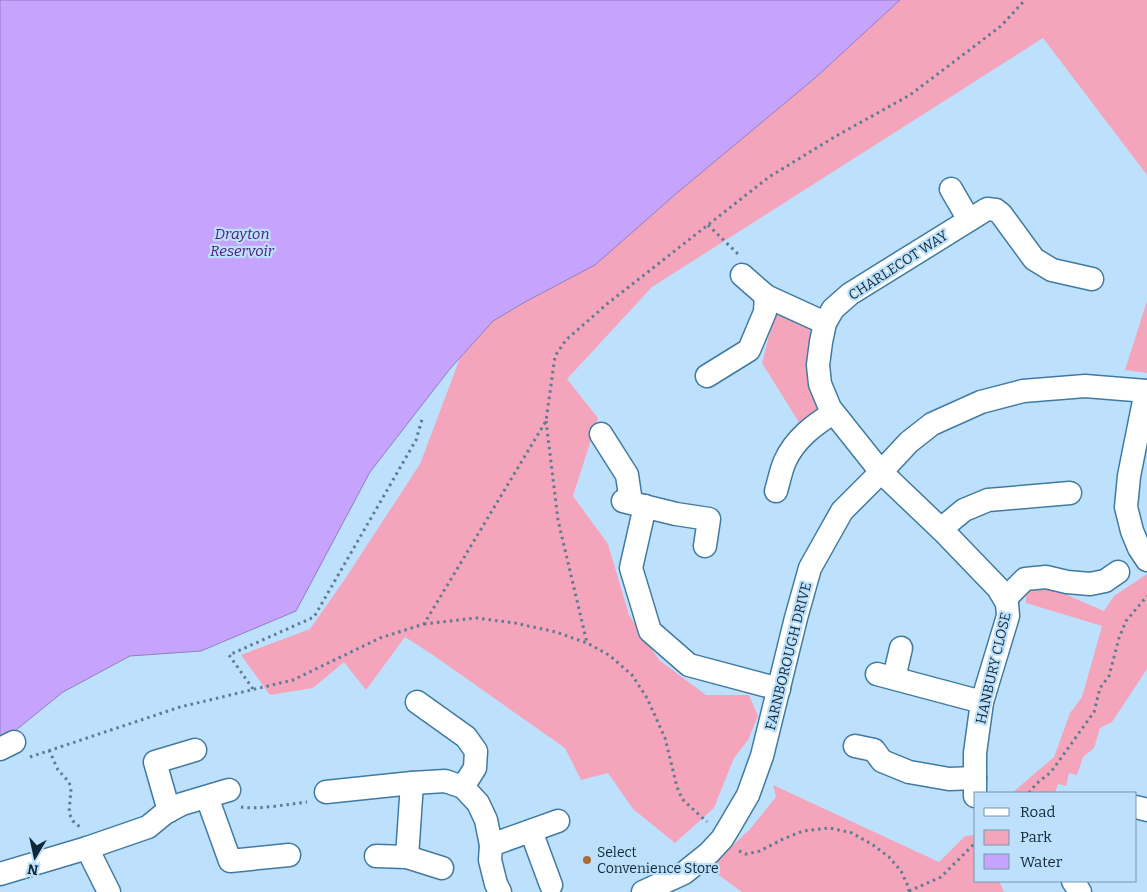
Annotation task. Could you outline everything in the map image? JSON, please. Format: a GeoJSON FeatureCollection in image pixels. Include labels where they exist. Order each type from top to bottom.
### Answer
{"type":"FeatureCollection","features":[{"type":"Feature","properties":{"kind":"street"},"geometry":{"type":"LineString","coordinates":[[951,189],[978,214],[996,210],[1001,214],[1034,259],[1052,270],[1092,280]]}},
{"type":"Feature","properties":{"kind":"street","name":"CHARLECOT WAY"},"geometry":{"type":"LineString","coordinates":[[881,472],[833,413],[820,384],[818,364],[825,323],[833,309],[850,294],[978,214]]}},
{"type":"Feature","properties":{"kind":"street"},"geometry":{"type":"LineString","coordinates":[[742,276],[766,296],[825,323]]}},
{"type":"Feature","properties":{"kind":"street"},"geometry":{"type":"LineString","coordinates":[[707,376],[749,350],[765,312],[766,296]]}},
{"type":"Feature","properties":{"kind":"street","name":"FARNBOROUGH DRIVE"},"geometry":{"type":"LineString","coordinates":[[643,892],[684,873],[709,853],[722,839],[748,795],[762,756],[810,568],[842,511],[909,442],[932,424],[981,402],[1023,391],[1085,386],[1146,391]]}},
{"type":"Feature","properties":{"kind":"street"},"geometry":{"type":"LineString","coordinates":[[1146,391],[1138,479],[1126,507],[1132,531],[1139,548],[1147,560]]}},
{"type":"Feature","properties":{"kind":"street"},"geometry":{"type":"LineString","coordinates":[[776,491],[786,460],[797,441],[815,424],[833,413]]}},
{"type":"Feature","properties":{"kind":"street"},"geometry":{"type":"LineString","coordinates":[[601,434],[627,475],[633,503],[631,568],[650,630],[688,665],[780,689]]}},
{"type":"Feature","properties":{"kind":"street","name":"HANBURY CLOSE"},"geometry":{"type":"LineString","coordinates":[[881,472],[998,588],[1007,603],[1008,616],[982,702],[975,753],[975,787]]}},
{"type":"Feature","properties":{"kind":"street"},"geometry":{"type":"LineString","coordinates":[[940,529],[964,510],[988,500],[1070,493]]}},
{"type":"Feature","properties":{"kind":"street"},"geometry":{"type":"LineString","coordinates":[[633,503],[676,514],[710,519],[705,546]]}},
{"type":"Feature","properties":{"kind":"street"},"geometry":{"type":"LineString","coordinates":[[1004,599],[1025,579],[1046,577],[1067,582],[1090,584],[1105,580],[1118,572]]}},
{"type":"Feature","properties":{"kind":"street"},"geometry":{"type":"LineString","coordinates":[[901,648],[885,676],[982,702]]}},
{"type":"Feature","properties":{"kind":"street"},"geometry":{"type":"LineString","coordinates":[[417,702],[466,737],[476,752],[475,768],[463,787]]}},
{"type":"Feature","properties":{"kind":"street"},"geometry":{"type":"LineString","coordinates":[[855,746],[874,750],[882,761],[909,772],[948,779],[975,787]]}},
{"type":"Feature","properties":{"kind":"street"},"geometry":{"type":"LineString","coordinates":[[169,811],[155,762],[195,750]]}},
{"type":"Feature","properties":{"kind":"street"},"geometry":{"type":"LineString","coordinates":[[406,857],[412,782]]}},
{"type":"Feature","properties":{"kind":"street"},"geometry":{"type":"LineString","coordinates":[[326,792],[412,782],[445,782],[463,787],[478,803],[486,820],[491,844],[490,860],[500,892]]}},
{"type":"Feature","properties":{"kind":"street"},"geometry":{"type":"LineString","coordinates":[[0,874],[92,847],[148,827],[182,804],[228,790]]}},
{"type":"Feature","properties":{"kind":"street"},"geometry":{"type":"LineString","coordinates":[[207,797],[230,861],[289,855]]}},
{"type":"Feature","properties":{"kind":"street"},"geometry":{"type":"LineString","coordinates":[[491,844],[531,832],[558,821]]}},
{"type":"Feature","properties":{"kind":"street"},"geometry":{"type":"LineString","coordinates":[[531,832],[551,885]]}},
{"type":"Feature","properties":{"kind":"street"},"geometry":{"type":"LineString","coordinates":[[92,847],[109,892]]}},
{"type":"Feature","properties":{"kind":"street"},"geometry":{"type":"LineString","coordinates":[[376,856],[406,857],[442,868]]}},
{"type":"Feature","properties":{"kind":"path"},"geometry":{"type":"LineString","coordinates":[[587,644],[558,520],[546,421],[555,356],[566,340],[607,304],[769,177],[836,136],[910,96],[1001,26],[1025,0]]}},
{"type":"Feature","properties":{"kind":"path"},"geometry":{"type":"LineString","coordinates":[[254,689],[229,655],[314,617],[416,440],[423,416]]}},
{"type":"Feature","properties":{"kind":"path"},"geometry":{"type":"LineString","coordinates":[[424,624],[546,421]]}},
{"type":"Feature","properties":{"kind":"path"},"geometry":{"type":"LineString","coordinates":[[1030,792],[1036,784],[1051,772],[1094,712],[1100,688],[1109,676],[1119,638],[1126,621],[1147,596]]}},
{"type":"Feature","properties":{"kind":"path"},"geometry":{"type":"LineString","coordinates":[[13,750],[49,750],[180,706],[293,680],[380,638],[424,624],[476,618],[515,623],[556,632],[610,655],[632,675],[647,698],[666,738],[677,787],[682,799],[735,850],[746,854],[760,851],[803,830],[830,828],[852,833],[889,857],[901,871],[909,892],[941,877],[974,844]]}},
{"type":"Feature","properties":{"kind":"path"},"geometry":{"type":"LineString","coordinates":[[49,750],[58,770],[71,789],[68,813],[73,821],[85,831],[92,847]]}},
{"type":"Feature","properties":{"kind":"path"},"geometry":{"type":"LineString","coordinates":[[228,790],[226,802],[245,807],[327,800],[326,792]]}},
{"type":"Feature","properties":{"kind":"green space"},"geometry":{"type":"Polygon","coordinates":[[[900,0],[1147,0],[1147,175],[1043,38],[652,287],[567,379],[598,418],[573,496],[608,544],[629,615],[659,660],[706,695],[749,695],[758,716],[748,740],[734,758],[714,808],[675,843],[633,809],[608,773],[581,780],[565,748],[405,637],[366,690],[344,662],[313,688],[270,695],[241,655],[310,629],[420,464],[460,358],[493,321],[595,265],[678,192],[815,78],[900,0]]]}},
{"type":"Feature","properties":{"kind":"green space"},"geometry":{"type":"Polygon","coordinates":[[[1147,301],[1147,373],[1125,370],[1147,301]]]}},
{"type":"Feature","properties":{"kind":"green space"},"geometry":{"type":"Polygon","coordinates":[[[776,308],[797,319],[810,329],[811,349],[823,412],[800,424],[762,363],[776,308]]]}},
{"type":"Feature","properties":{"kind":"green space"},"geometry":{"type":"Polygon","coordinates":[[[1147,574],[1147,669],[1112,722],[1100,728],[1094,748],[1083,757],[1077,775],[1069,773],[1066,786],[1058,784],[1055,792],[1013,792],[1054,757],[1070,713],[1082,697],[1102,626],[1026,603],[1026,587],[1051,588],[1104,611],[1114,596],[1147,574]]]}},
{"type":"Feature","properties":{"kind":"green space"},"geometry":{"type":"Polygon","coordinates":[[[773,785],[939,862],[965,836],[974,835],[974,882],[999,882],[1004,892],[742,892],[709,868],[750,829],[776,797],[773,785]]]}},
{"type":"Feature","properties":{"kind":"water","name":"Drayton Reservoir"},"geometry":{"type":"Polygon","coordinates":[[[0,0],[900,0],[815,78],[678,192],[595,265],[493,321],[449,370],[370,472],[296,611],[201,651],[130,656],[63,692],[0,743],[0,0]]]}},
{"type":"Feature","properties":{"kind":"place","name":"Select Convenience Store"},"geometry":{"type":"Point","coordinates":[587,860]}}]}
